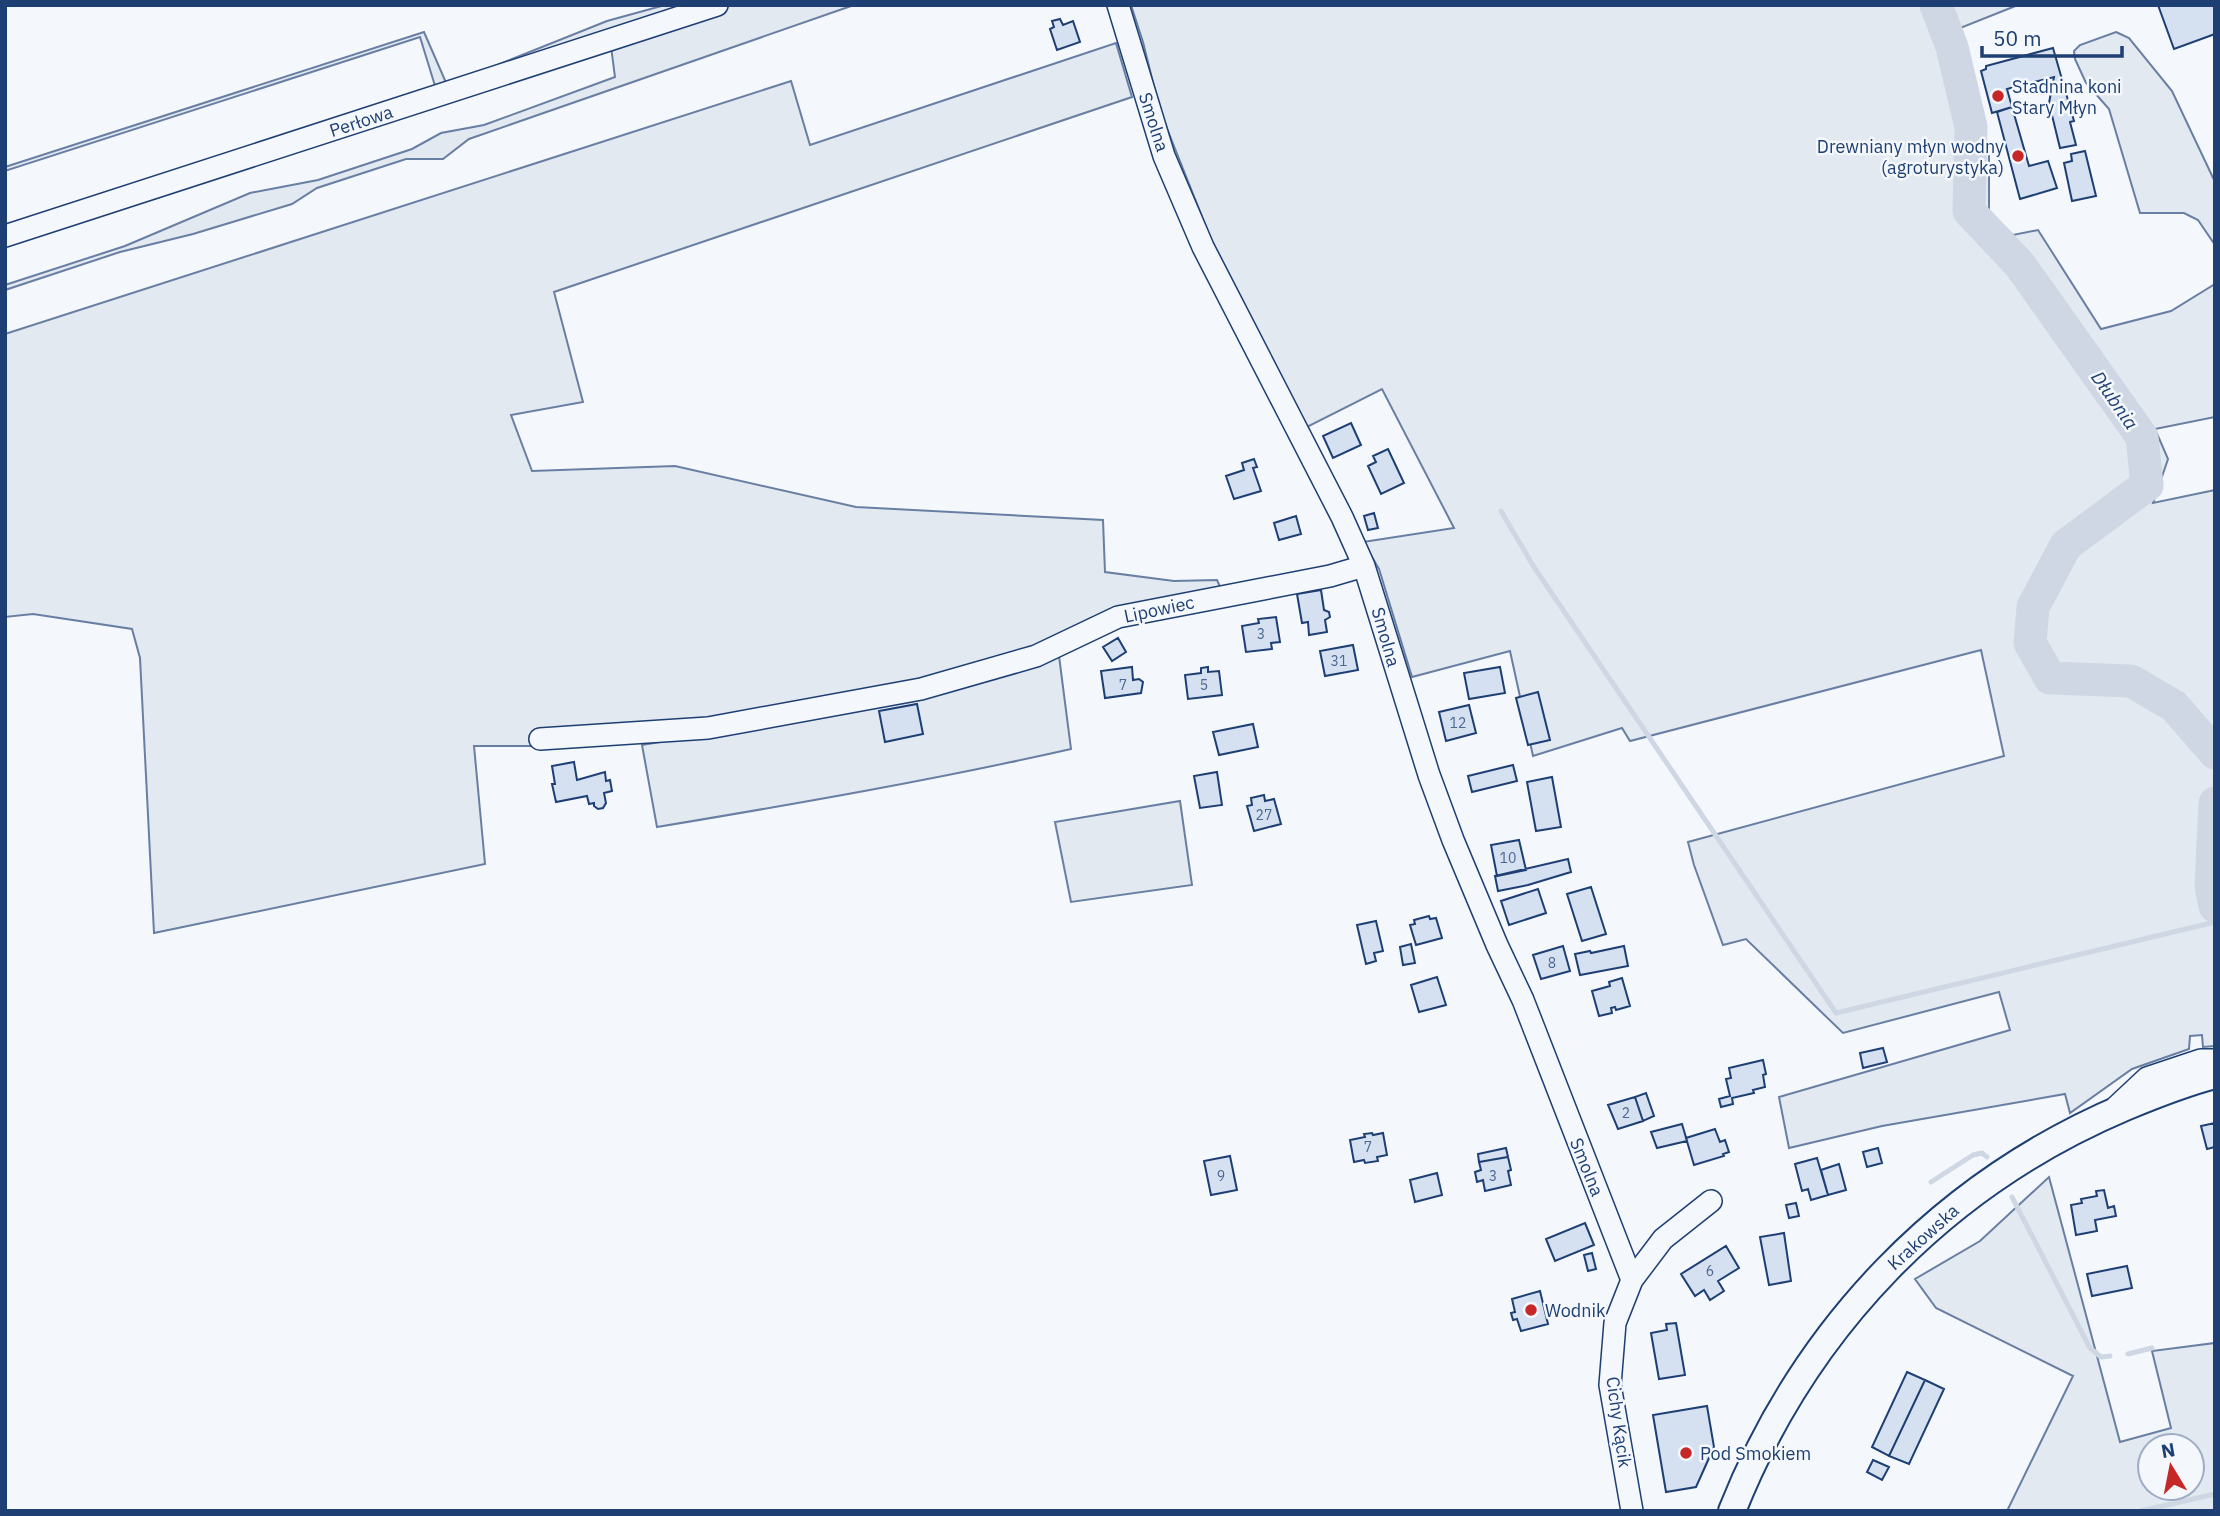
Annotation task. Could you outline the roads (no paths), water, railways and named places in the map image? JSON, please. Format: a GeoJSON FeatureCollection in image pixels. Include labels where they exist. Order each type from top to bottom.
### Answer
{"type":"FeatureCollection","features":[{"type":"Feature","properties":{"kind":"main road","name":"Krakowska"},"geometry":{"type":"LineString","coordinates":[[1732,1511],[1762,1444],[1782,1408],[1828,1340],[1881,1275],[1957,1205],[2036,1150],[2159,1093],[2215,1075]]}},
{"type":"Feature","properties":{"kind":"street","name":"Perłowa"},"geometry":{"type":"LineString","coordinates":[[5,236],[717,5]]}},
{"type":"Feature","properties":{"kind":"street","name":"Smolna"},"geometry":{"type":"LineString","coordinates":[[1118,5],[1164,156],[1203,247],[1342,517],[1364,566],[1448,827],[1523,1000],[1632,1280]]}},
{"type":"Feature","properties":{"kind":"street","name":"Lipowiec"},"geometry":{"type":"LineString","coordinates":[[540,739],[708,728],[921,689],[1036,656],[1118,617],[1330,576],[1364,566]]}},
{"type":"Feature","properties":{"kind":"street"},"geometry":{"type":"LineString","coordinates":[[2109,1114],[2147,1078],[2201,1060],[2215,1060]]}},
{"type":"Feature","properties":{"kind":"street","name":"Cichy Kącik"},"geometry":{"type":"LineString","coordinates":[[1632,1511],[1610,1385],[1615,1324],[1632,1280],[1663,1239],[1711,1201]]}},
{"type":"Feature","properties":{"kind":"waterway","name":"Dłubnia"},"geometry":{"type":"LineString","coordinates":[[1936,5],[1952,47],[1971,127],[1969,211],[2020,265],[2142,437],[2147,485],[2066,545],[2033,607],[2030,643],[2050,678],[2131,681],[2174,706],[2215,753]]}},
{"type":"Feature","properties":{"kind":"waterway"},"geometry":{"type":"LineString","coordinates":[[1501,511],[1534,567],[1836,1013],[2215,922]]}},
{"type":"Feature","properties":{"kind":"waterway","name":"Dłubnia"},"geometry":{"type":"LineString","coordinates":[[2215,803],[2211,886],[2215,906]]}},
{"type":"Feature","properties":{"kind":"waterway"},"geometry":{"type":"LineString","coordinates":[[1931,1182],[1973,1155],[1982,1153],[1987,1157]]}},
{"type":"Feature","properties":{"kind":"waterway"},"geometry":{"type":"LineString","coordinates":[[2012,1197],[2090,1348],[2101,1357],[2110,1356]]}},
{"type":"Feature","properties":{"kind":"waterway"},"geometry":{"type":"LineString","coordinates":[[2128,1354],[2152,1348]]}},
{"type":"Feature","properties":{"kind":"waterway"},"geometry":{"type":"LineString","coordinates":[[2141,1511],[2215,1494]]}},
{"type":"Feature","properties":{"kind":"place","name":"Stadnina koni Stary Młyn"},"geometry":{"type":"Point","coordinates":[1998,96]}},
{"type":"Feature","properties":{"kind":"place","name":"Drewniany młyn wodny (agroturystyka)"},"geometry":{"type":"Point","coordinates":[2018,156]}},
{"type":"Feature","properties":{"kind":"place","name":"Wodnik"},"geometry":{"type":"Point","coordinates":[1531,1310]}},
{"type":"Feature","properties":{"kind":"place","name":"Pod Smokiem"},"geometry":{"type":"Point","coordinates":[1686,1453]}}]}
